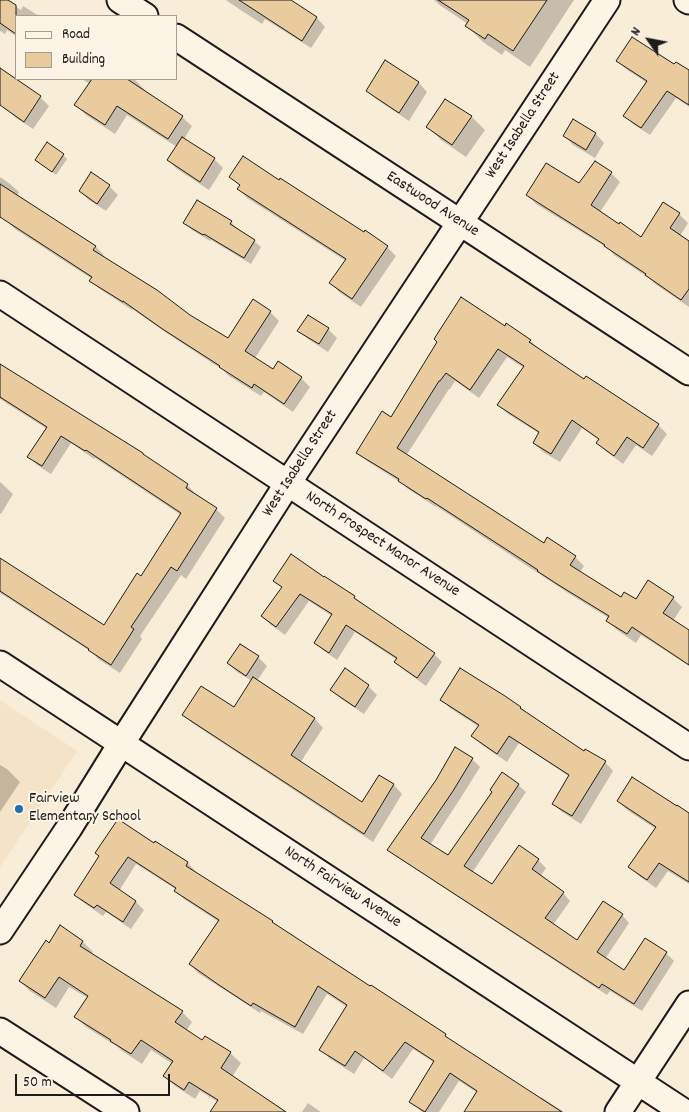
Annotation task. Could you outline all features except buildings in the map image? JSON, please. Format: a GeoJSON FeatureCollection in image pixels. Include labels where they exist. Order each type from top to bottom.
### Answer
{"type":"FeatureCollection","features":[{"type":"Feature","properties":{"kind":"street"},"geometry":{"type":"LineString","coordinates":[[120,0],[143,15]]}},
{"type":"Feature","properties":{"kind":"street","name":"West Isabella Street"},"geometry":{"type":"LineString","coordinates":[[0,931],[70,828],[121,744],[288,483],[607,0]]}},
{"type":"Feature","properties":{"kind":"street","name":"Eastwood Avenue"},"geometry":{"type":"LineString","coordinates":[[178,38],[689,372]]}},
{"type":"Feature","properties":{"kind":"street","name":"North Prospect Manor Avenue"},"geometry":{"type":"LineString","coordinates":[[0,294],[689,747]]}},
{"type":"Feature","properties":{"kind":"street","name":"North Fairview Avenue"},"geometry":{"type":"LineString","coordinates":[[0,664],[684,1112]]}},
{"type":"Feature","properties":{"kind":"street"},"geometry":{"type":"LineString","coordinates":[[618,1112],[689,1004]]}},
{"type":"Feature","properties":{"kind":"street"},"geometry":{"type":"LineString","coordinates":[[0,1031],[126,1112]]}},
{"type":"Feature","properties":{"kind":"shaded area","name":"Fairview Elementary School"},"geometry":{"type":"Polygon","coordinates":[[[0,700],[77,751],[0,867],[0,700]]]}},
{"type":"Feature","properties":{"kind":"place","name":"Fairview Elementary School"},"geometry":{"type":"Point","coordinates":[19,809]}}]}
